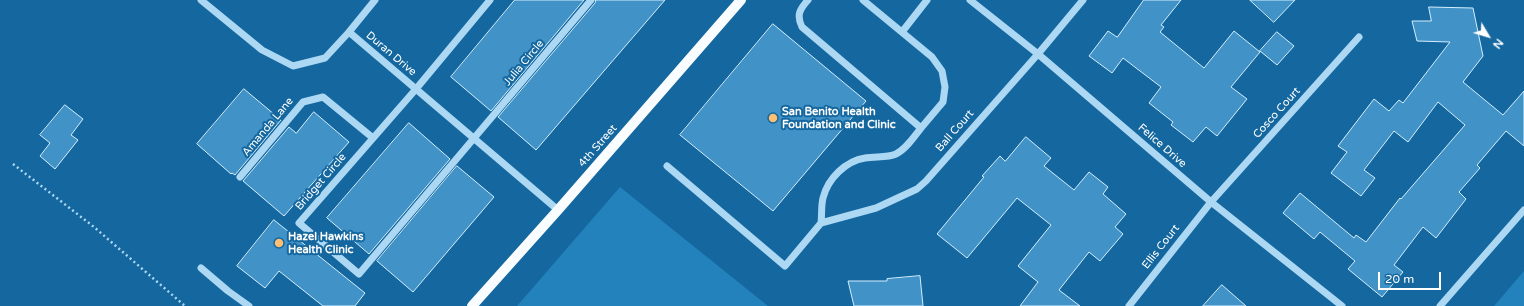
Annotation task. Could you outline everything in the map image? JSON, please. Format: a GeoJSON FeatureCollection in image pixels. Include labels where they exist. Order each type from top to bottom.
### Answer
{"type":"FeatureCollection","features":[{"type":"Feature","properties":{"kind":"main road","name":"4th Street"},"geometry":{"type":"LineString","coordinates":[[472,306],[558,210],[741,0]]}},
{"type":"Feature","properties":{"kind":"street","name":"Duran Drive"},"geometry":{"type":"LineString","coordinates":[[202,0],[262,50],[293,66],[325,58],[348,32],[558,210]]}},
{"type":"Feature","properties":{"kind":"street"},"geometry":{"type":"LineString","coordinates":[[348,32],[375,0]]}},
{"type":"Feature","properties":{"kind":"street"},"geometry":{"type":"LineString","coordinates":[[416,89],[490,0]]}},
{"type":"Feature","properties":{"kind":"street","name":"Julia Circle"},"geometry":{"type":"LineString","coordinates":[[474,140],[591,0]]}},
{"type":"Feature","properties":{"kind":"street"},"geometry":{"type":"LineString","coordinates":[[808,0],[800,9],[798,19],[802,27],[921,128]]}},
{"type":"Feature","properties":{"kind":"street"},"geometry":{"type":"LineString","coordinates":[[667,166],[785,266],[821,223],[823,198],[829,184],[836,174],[849,163],[863,158],[894,155],[902,151],[943,102],[945,86],[942,71],[932,58],[863,0]]}},
{"type":"Feature","properties":{"kind":"street"},"geometry":{"type":"LineString","coordinates":[[902,32],[927,0]]}},
{"type":"Feature","properties":{"kind":"street","name":"Felice Drive"},"geometry":{"type":"LineString","coordinates":[[970,0],[1038,54],[1211,202],[1342,306]]}},
{"type":"Feature","properties":{"kind":"street","name":"Ball Court"},"geometry":{"type":"LineString","coordinates":[[821,223],[876,208],[917,189],[926,181],[1038,54],[1083,0]]}},
{"type":"Feature","properties":{"kind":"street","name":"Cosco Court"},"geometry":{"type":"LineString","coordinates":[[1211,202],[1359,37]]}},
{"type":"Feature","properties":{"kind":"street","name":"Bridget Circle"},"geometry":{"type":"LineString","coordinates":[[416,89],[299,223],[359,274],[474,140]]}},
{"type":"Feature","properties":{"kind":"street","name":"Amanda Lane"},"geometry":{"type":"LineString","coordinates":[[240,177],[303,102],[324,97],[373,138]]}},
{"type":"Feature","properties":{"kind":"street","name":"Ellis Court"},"geometry":{"type":"LineString","coordinates":[[1129,306],[1211,202]]}},
{"type":"Feature","properties":{"kind":"street"},"geometry":{"type":"LineString","coordinates":[[1440,306],[1524,210]]}},
{"type":"Feature","properties":{"kind":"street"},"geometry":{"type":"LineString","coordinates":[[201,268],[228,291],[249,306]]}},
{"type":"Feature","properties":{"kind":"path"},"geometry":{"type":"LineString","coordinates":[[13,164],[94,227],[185,306]]}},
{"type":"Feature","properties":{"kind":"shaded area"},"geometry":{"type":"Polygon","coordinates":[[[620,187],[768,306],[517,306],[620,187]]]}},
{"type":"Feature","properties":{"kind":"shaded area"},"geometry":{"type":"Polygon","coordinates":[[[1524,271],[1524,306],[1494,306],[1524,271]]]}},
{"type":"Feature","properties":{"kind":"building"},"geometry":{"type":"Polygon","coordinates":[[[515,0],[584,0],[491,111],[451,77],[515,0]]]}},
{"type":"Feature","properties":{"kind":"building"},"geometry":{"type":"Polygon","coordinates":[[[596,0],[665,0],[536,150],[498,117],[596,0]]]}},
{"type":"Feature","properties":{"kind":"building"},"geometry":{"type":"Polygon","coordinates":[[[1144,0],[1181,0],[1161,25],[1164,27],[1160,32],[1204,68],[1234,31],[1260,52],[1231,87],[1247,99],[1217,136],[1206,127],[1193,142],[1171,125],[1173,122],[1149,103],[1161,87],[1123,58],[1112,73],[1089,56],[1108,31],[1117,37],[1144,0]]]}},
{"type":"Feature","properties":{"kind":"building"},"geometry":{"type":"Polygon","coordinates":[[[1250,0],[1295,0],[1274,22],[1250,0]]]}},
{"type":"Feature","properties":{"kind":"building"},"geometry":{"type":"Polygon","coordinates":[[[1429,7],[1473,8],[1483,56],[1463,82],[1503,115],[1524,91],[1524,146],[1506,131],[1477,165],[1480,168],[1459,192],[1466,199],[1436,238],[1423,227],[1394,265],[1403,272],[1382,297],[1348,269],[1355,261],[1320,232],[1314,239],[1283,213],[1300,193],[1354,238],[1356,235],[1366,242],[1400,198],[1401,199],[1465,125],[1438,102],[1408,142],[1394,131],[1364,170],[1375,178],[1361,196],[1331,173],[1347,152],[1338,146],[1374,99],[1389,111],[1399,100],[1403,103],[1450,42],[1417,41],[1412,21],[1431,21],[1429,7]]]}},
{"type":"Feature","properties":{"kind":"building","name":"San Benito Health Foundation and Clinic"},"geometry":{"type":"Polygon","coordinates":[[[773,24],[866,101],[773,211],[680,135],[773,24]]]}},
{"type":"Feature","properties":{"kind":"building"},"geometry":{"type":"Polygon","coordinates":[[[1277,32],[1294,46],[1277,65],[1260,51],[1277,32]]]}},
{"type":"Feature","properties":{"kind":"building"},"geometry":{"type":"Polygon","coordinates":[[[244,89],[281,120],[235,175],[232,173],[231,174],[197,144],[244,89]]]}},
{"type":"Feature","properties":{"kind":"building"},"geometry":{"type":"Polygon","coordinates":[[[65,105],[83,119],[71,135],[78,140],[55,169],[40,156],[50,143],[40,135],[65,105]]]}},
{"type":"Feature","properties":{"kind":"building"},"geometry":{"type":"Polygon","coordinates":[[[314,112],[349,142],[284,216],[243,181],[289,127],[296,133],[314,112]]]}},
{"type":"Feature","properties":{"kind":"building"},"geometry":{"type":"Polygon","coordinates":[[[409,123],[450,159],[369,254],[327,218],[409,123]]]}},
{"type":"Feature","properties":{"kind":"building"},"geometry":{"type":"Polygon","coordinates":[[[1026,137],[1051,158],[1044,166],[1074,190],[1089,172],[1108,187],[1103,194],[1126,214],[1115,227],[1123,234],[1100,261],[1089,252],[1059,290],[1080,306],[1020,306],[1038,282],[1018,266],[1051,225],[1017,198],[967,258],[937,234],[984,177],[982,176],[1000,156],[1005,161],[1026,137]]]}},
{"type":"Feature","properties":{"kind":"building"},"geometry":{"type":"Polygon","coordinates":[[[457,166],[494,197],[413,292],[377,261],[457,166]]]}},
{"type":"Feature","properties":{"kind":"building","name":"Hazel Hawkins Health Clinic"},"geometry":{"type":"Polygon","coordinates":[[[274,220],[365,293],[355,306],[323,306],[279,271],[265,288],[237,266],[274,220]]]}},
{"type":"Feature","properties":{"kind":"building"},"geometry":{"type":"Polygon","coordinates":[[[920,276],[923,306],[854,306],[848,281],[887,281],[887,279],[920,276]]]}},
{"type":"Feature","properties":{"kind":"building"},"geometry":{"type":"Polygon","coordinates":[[[1222,285],[1246,306],[1203,306],[1222,285]]]}},
{"type":"Feature","properties":{"kind":"place","name":"San Benito Health Foundation and Clinic"},"geometry":{"type":"Point","coordinates":[773,118]}},
{"type":"Feature","properties":{"kind":"place","name":"Hazel Hawkins Health Clinic"},"geometry":{"type":"Point","coordinates":[279,243]}}]}
